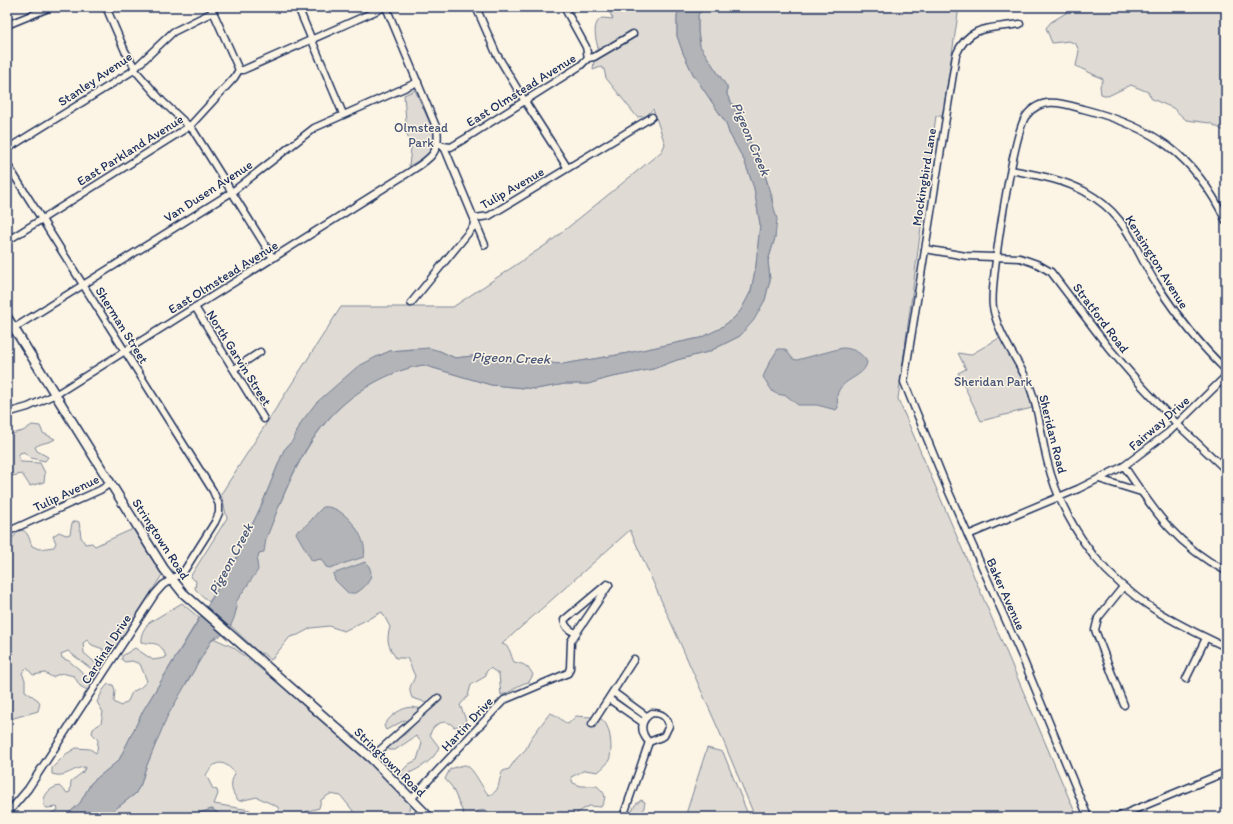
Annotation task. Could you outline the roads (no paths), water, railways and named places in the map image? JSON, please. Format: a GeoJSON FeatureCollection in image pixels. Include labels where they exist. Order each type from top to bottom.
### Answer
{"type":"FeatureCollection","features":[{"type":"Feature","properties":{"kind":"main road","name":"Stringtown Road"},"geometry":{"type":"LineString","coordinates":[[7,317],[172,579],[183,593],[371,758],[429,817]]}},
{"type":"Feature","properties":{"kind":"street"},"geometry":{"type":"LineString","coordinates":[[7,25],[50,7]]}},
{"type":"Feature","properties":{"kind":"street"},"geometry":{"type":"LineString","coordinates":[[106,7],[134,69],[162,101],[190,126],[273,258]]}},
{"type":"Feature","properties":{"kind":"street"},"geometry":{"type":"LineString","coordinates":[[298,7],[343,114]]}},
{"type":"Feature","properties":{"kind":"street"},"geometry":{"type":"LineString","coordinates":[[212,10],[239,70],[243,70],[312,38],[386,7],[437,128],[441,145],[476,218],[485,245]]}},
{"type":"Feature","properties":{"kind":"street"},"geometry":{"type":"LineString","coordinates":[[476,7],[493,46],[525,101],[567,167]]}},
{"type":"Feature","properties":{"kind":"street"},"geometry":{"type":"LineString","coordinates":[[564,7],[586,47],[588,58]]}},
{"type":"Feature","properties":{"kind":"street","name":"Stanley Avenue"},"geometry":{"type":"LineString","coordinates":[[7,149],[134,69],[173,32],[212,10]]}},
{"type":"Feature","properties":{"kind":"street","name":"Mockingbird Lane"},"geometry":{"type":"LineString","coordinates":[[904,380],[956,55],[962,44],[976,32],[989,27],[1020,24]]}},
{"type":"Feature","properties":{"kind":"street","name":"East Olmstead Avenue"},"geometry":{"type":"LineString","coordinates":[[7,413],[28,407],[56,395],[419,166],[441,145],[451,147],[580,66],[588,58],[594,57],[633,34]]}},
{"type":"Feature","properties":{"kind":"street","name":"East Parkland Avenue"},"geometry":{"type":"LineString","coordinates":[[7,241],[190,126],[230,83],[239,70]]}},
{"type":"Feature","properties":{"kind":"street","name":"Van Dusen Avenue"},"geometry":{"type":"LineString","coordinates":[[14,328],[232,192],[314,128],[418,82]]}},
{"type":"Feature","properties":{"kind":"street","name":"Sheridan Road"},"geometry":{"type":"LineString","coordinates":[[1226,221],[1210,190],[1194,170],[1166,144],[1141,129],[1112,117],[1060,103],[1043,104],[1030,111],[1021,125],[1011,170],[992,289],[994,315],[1030,388],[1038,412],[1048,463],[1059,496],[1086,544],[1102,565],[1123,586],[1157,613],[1226,648]]}},
{"type":"Feature","properties":{"kind":"street","name":"Tulip Avenue"},"geometry":{"type":"LineString","coordinates":[[411,303],[473,227],[476,218],[489,216],[567,167],[652,117]]}},
{"type":"Feature","properties":{"kind":"street","name":"Sherman Street"},"geometry":{"type":"LineString","coordinates":[[7,164],[84,284],[217,499]]}},
{"type":"Feature","properties":{"kind":"street","name":"Kensington Avenue"},"geometry":{"type":"LineString","coordinates":[[1011,170],[1078,187],[1110,210],[1131,235],[1150,274],[1174,311],[1192,334],[1226,370]]}},
{"type":"Feature","properties":{"kind":"street","name":"Stratford Road"},"geometry":{"type":"LineString","coordinates":[[924,249],[966,256],[1020,258],[1037,264],[1051,272],[1108,347],[1177,424],[1226,470]]}},
{"type":"Feature","properties":{"kind":"street","name":"North Garvin Street"},"geometry":{"type":"LineString","coordinates":[[194,307],[264,419]]}},
{"type":"Feature","properties":{"kind":"street"},"geometry":{"type":"LineString","coordinates":[[234,369],[260,352]]}},
{"type":"Feature","properties":{"kind":"street","name":"Fairway Drive"},"geometry":{"type":"LineString","coordinates":[[968,535],[1099,480],[1124,466],[1157,442],[1226,376]]}},
{"type":"Feature","properties":{"kind":"street","name":"Baker Avenue"},"geometry":{"type":"LineString","coordinates":[[904,380],[907,392],[1023,659],[1088,817]]}},
{"type":"Feature","properties":{"kind":"street"},"geometry":{"type":"LineString","coordinates":[[1124,466],[1162,521],[1181,541],[1201,556],[1226,571]]}},
{"type":"Feature","properties":{"kind":"street"},"geometry":{"type":"LineString","coordinates":[[1099,480],[1141,492]]}},
{"type":"Feature","properties":{"kind":"street","name":"Tulip Avenue"},"geometry":{"type":"LineString","coordinates":[[7,532],[100,490],[111,483]]}},
{"type":"Feature","properties":{"kind":"street","name":"Cardinal Drive"},"geometry":{"type":"LineString","coordinates":[[7,814],[28,789],[155,594],[163,585],[184,571],[215,522],[219,513],[217,499]]}},
{"type":"Feature","properties":{"kind":"street","name":"Hartin Drive"},"geometry":{"type":"LineString","coordinates":[[412,798],[504,700],[568,673],[570,664],[570,647],[576,633],[609,585],[607,584],[564,620],[564,624],[570,631],[576,633]]}},
{"type":"Feature","properties":{"kind":"street"},"geometry":{"type":"LineString","coordinates":[[1123,586],[1098,618],[1095,630],[1124,704]]}},
{"type":"Feature","properties":{"kind":"street"},"geometry":{"type":"LineString","coordinates":[[1186,679],[1206,638]]}},
{"type":"Feature","properties":{"kind":"street"},"geometry":{"type":"LineString","coordinates":[[592,724],[634,659]]}},
{"type":"Feature","properties":{"kind":"street"},"geometry":{"type":"LineString","coordinates":[[613,692],[646,716]]}},
{"type":"Feature","properties":{"kind":"street"},"geometry":{"type":"LineString","coordinates":[[371,758],[438,698]]}},
{"type":"Feature","properties":{"kind":"street"},"geometry":{"type":"LineString","coordinates":[[609,699],[642,722]]}},
{"type":"Feature","properties":{"kind":"street"},"geometry":{"type":"LineString","coordinates":[[623,817],[650,742],[664,736],[669,726],[668,721],[664,716],[658,713],[652,713],[646,716],[642,722],[645,738],[650,742]]}},
{"type":"Feature","properties":{"kind":"street"},"geometry":{"type":"LineString","coordinates":[[1117,817],[1226,772]]}},
{"type":"Feature","properties":{"kind":"park label","name":"Olmstead Park"},"geometry":{"type":"Point","coordinates":[421,134]}},
{"type":"Feature","properties":{"kind":"park label","name":"Sheridan Park"},"geometry":{"type":"Point","coordinates":[993,381]}},
{"type":"Feature","properties":{"kind":"water label","name":"Pigeon Creek"},"geometry":{"type":"Point","coordinates":[751,139]}},
{"type":"Feature","properties":{"kind":"water label","name":"Pigeon Creek"},"geometry":{"type":"Point","coordinates":[511,358]}},
{"type":"Feature","properties":{"kind":"water label","name":"Pigeon Creek"},"geometry":{"type":"Point","coordinates":[231,559]}}]}
